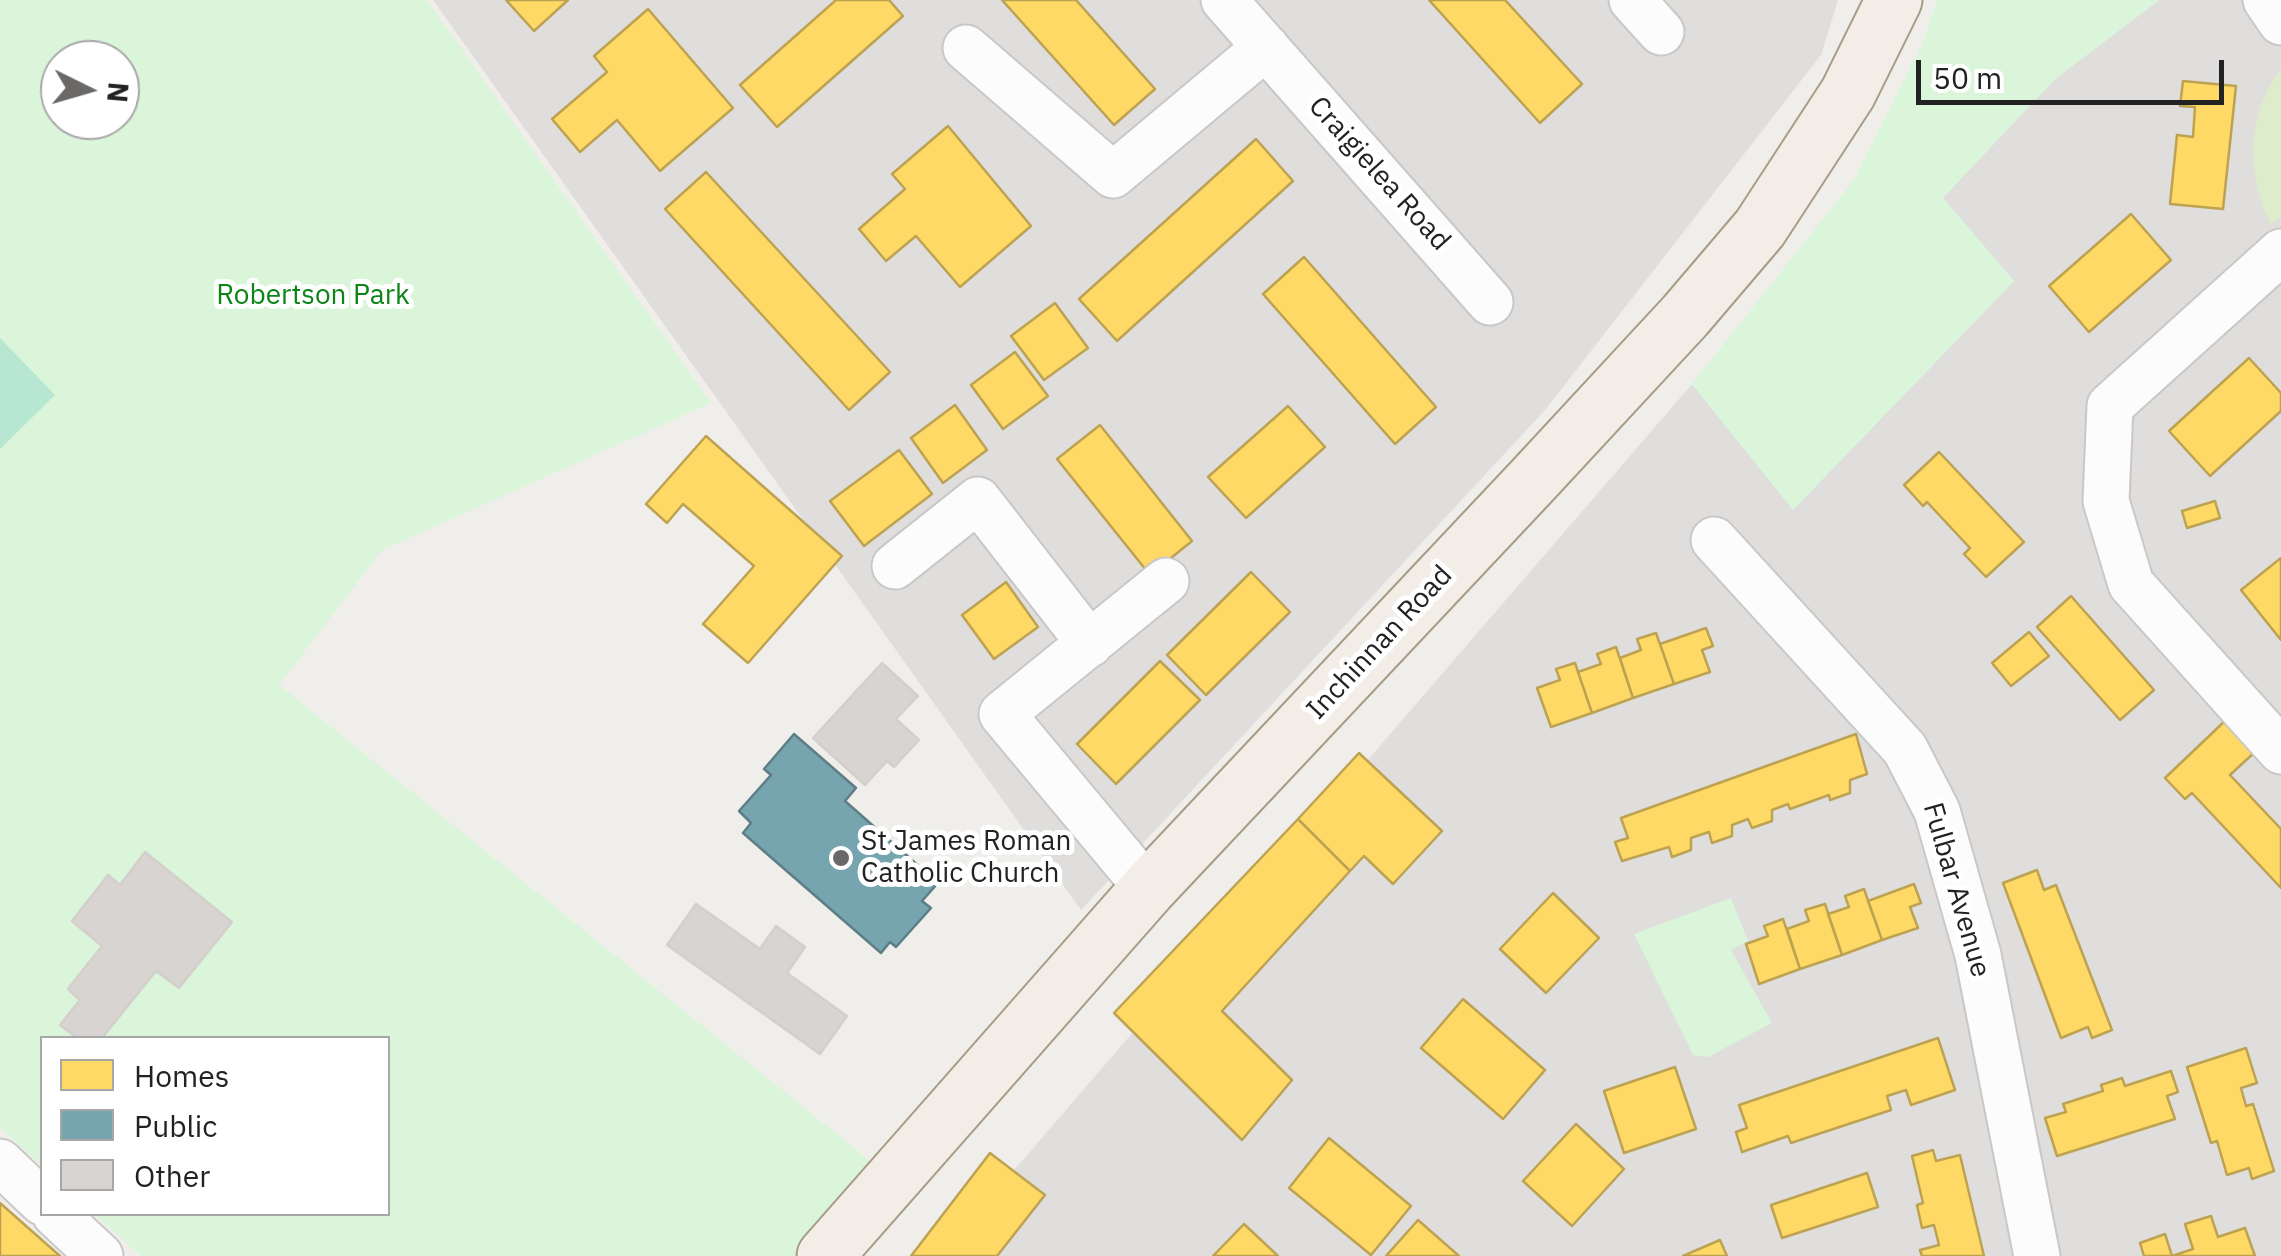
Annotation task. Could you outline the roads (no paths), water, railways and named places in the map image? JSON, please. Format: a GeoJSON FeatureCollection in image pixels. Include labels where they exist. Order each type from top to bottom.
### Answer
{"type":"FeatureCollection","features":[{"type":"Feature","properties":{"kind":"main road","name":"Inchinnan Road"},"geometry":{"type":"LineString","coordinates":[[825,1256],[1148,889],[1534,479],[1760,228],[1848,93],[1894,0]]}},
{"type":"Feature","properties":{"kind":"street","name":"Craigielea Road"},"geometry":{"type":"LineString","coordinates":[[1224,0],[1490,302]]}},
{"type":"Feature","properties":{"kind":"street"},"geometry":{"type":"LineString","coordinates":[[2266,0],[2281,22]]}},
{"type":"Feature","properties":{"kind":"street"},"geometry":{"type":"LineString","coordinates":[[966,48],[1114,174],[1266,47]]}},
{"type":"Feature","properties":{"kind":"street"},"geometry":{"type":"LineString","coordinates":[[2281,252],[2110,406],[2106,501],[2131,584],[2281,751]]}},
{"type":"Feature","properties":{"kind":"street"},"geometry":{"type":"LineString","coordinates":[[895,566],[978,500],[1090,644]]}},
{"type":"Feature","properties":{"kind":"street","name":"Fulbar Avenue"},"geometry":{"type":"LineString","coordinates":[[1714,540],[1905,749],[1937,811],[1978,954],[2037,1256]]}},
{"type":"Feature","properties":{"kind":"street"},"geometry":{"type":"LineString","coordinates":[[1148,889],[1002,714],[1166,581]]}},
{"type":"Feature","properties":{"kind":"street"},"geometry":{"type":"LineString","coordinates":[[0,1162],[40,1200]]}},
{"type":"Feature","properties":{"kind":"street"},"geometry":{"type":"LineString","coordinates":[[57,1216],[100,1256]]}},
{"type":"Feature","properties":{"kind":"place","name":"St James Roman Catholic Church"},"geometry":{"type":"Point","coordinates":[841,858]}},
{"type":"Feature","properties":{"kind":"park label","name":"Robertson Park"},"geometry":{"type":"Point","coordinates":[313,296]}}]}
